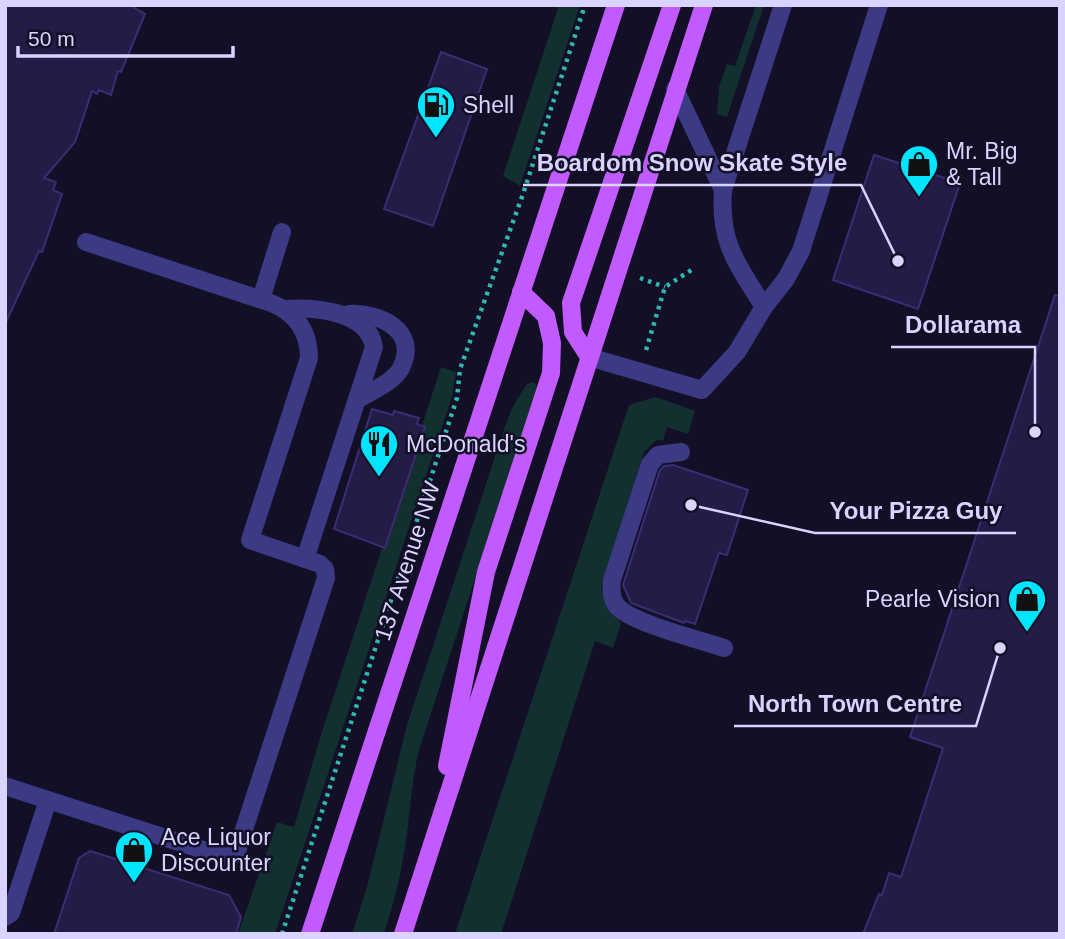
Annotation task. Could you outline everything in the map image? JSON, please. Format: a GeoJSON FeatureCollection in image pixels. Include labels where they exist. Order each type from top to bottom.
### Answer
{"type":"FeatureCollection","features":[{"type":"Feature","properties":{"kind":"main road","name":"137 Avenue NW"},"geometry":{"type":"LineString","coordinates":[[310,934],[616,5]]}},
{"type":"Feature","properties":{"kind":"main road"},"geometry":{"type":"LineString","coordinates":[[589,357],[573,332],[571,303],[672,5]]}},
{"type":"Feature","properties":{"kind":"main road"},"geometry":{"type":"LineString","coordinates":[[403,934],[704,5]]}},
{"type":"Feature","properties":{"kind":"main road"},"geometry":{"type":"LineString","coordinates":[[430,852],[486,572],[551,373],[552,343],[546,316],[521,292]]}},
{"type":"Feature","properties":{"kind":"lane"},"geometry":{"type":"LineString","coordinates":[[764,307],[737,265],[728,244],[722,225],[723,190],[783,5]]}},
{"type":"Feature","properties":{"kind":"lane"},"geometry":{"type":"LineString","coordinates":[[589,357],[702,390],[737,352],[764,307],[786,279],[801,251],[879,5]]}},
{"type":"Feature","properties":{"kind":"lane"},"geometry":{"type":"LineString","coordinates":[[675,89],[723,190]]}},
{"type":"Feature","properties":{"kind":"lane"},"geometry":{"type":"LineString","coordinates":[[261,299],[282,232]]}},
{"type":"Feature","properties":{"kind":"lane"},"geometry":{"type":"LineString","coordinates":[[5,786],[225,857],[233,855],[237,851],[326,578],[326,569],[320,564],[250,540],[309,358],[309,344],[297,319],[286,309],[261,299],[86,242]]}},
{"type":"Feature","properties":{"kind":"lane"},"geometry":{"type":"LineString","coordinates":[[286,309],[306,307],[339,315],[360,322],[372,335],[373,355],[305,559]]}},
{"type":"Feature","properties":{"kind":"lane"},"geometry":{"type":"LineString","coordinates":[[339,315],[362,313],[386,321],[395,326],[402,336],[405,348],[400,370],[392,379],[357,400]]}},
{"type":"Feature","properties":{"kind":"lane"},"geometry":{"type":"LineString","coordinates":[[681,452],[658,455],[650,464],[611,580],[611,593],[617,606],[640,620],[724,648]]}},
{"type":"Feature","properties":{"kind":"lane"},"geometry":{"type":"LineString","coordinates":[[5,917],[11,913],[48,800]]}},
{"type":"Feature","properties":{"kind":"path"},"geometry":{"type":"LineString","coordinates":[[282,934],[457,398],[460,369],[523,194],[585,5]]}},
{"type":"Feature","properties":{"kind":"path"},"geometry":{"type":"LineString","coordinates":[[665,287],[693,269]]}},
{"type":"Feature","properties":{"kind":"green space"},"geometry":{"type":"Polygon","coordinates":[[[559,5],[580,5],[520,186],[503,176],[559,5]]]}},
{"type":"Feature","properties":{"kind":"green space"},"geometry":{"type":"Polygon","coordinates":[[[756,5],[764,5],[727,117],[717,114],[719,87],[727,64],[735,66],[756,5]]]}},
{"type":"Feature","properties":{"kind":"green space"},"geometry":{"type":"Polygon","coordinates":[[[441,367],[456,372],[452,397],[275,934],[238,934],[277,822],[294,827],[320,738],[441,367]]]}},
{"type":"Feature","properties":{"kind":"green space"},"geometry":{"type":"Polygon","coordinates":[[[532,382],[537,389],[419,750],[400,873],[384,934],[352,934],[367,887],[407,725],[504,429],[512,408],[527,384],[532,382]]]}},
{"type":"Feature","properties":{"kind":"green space"},"geometry":{"type":"Polygon","coordinates":[[[656,397],[695,411],[688,434],[667,427],[663,441],[657,440],[644,452],[601,589],[605,601],[621,623],[613,648],[595,641],[501,934],[455,934],[629,405],[656,397]]]}},
{"type":"Feature","properties":{"kind":"building"},"geometry":{"type":"Polygon","coordinates":[[[5,5],[129,5],[145,14],[121,72],[118,71],[111,95],[99,90],[97,94],[92,91],[75,142],[44,178],[56,182],[53,190],[62,194],[42,252],[39,251],[5,324],[5,5]]]}},
{"type":"Feature","properties":{"kind":"building","name":"Shell"},"geometry":{"type":"Polygon","coordinates":[[[441,52],[487,69],[433,226],[384,209],[441,52]]]}},
{"type":"Feature","properties":{"kind":"building"},"geometry":{"type":"Polygon","coordinates":[[[874,155],[960,183],[918,309],[833,280],[874,155]]]}},
{"type":"Feature","properties":{"kind":"building"},"geometry":{"type":"Polygon","coordinates":[[[1055,295],[1060,296],[1060,934],[863,934],[879,894],[882,895],[889,873],[901,877],[943,748],[910,737],[1055,295]]]}},
{"type":"Feature","properties":{"kind":"building","name":"McDonald's"},"geometry":{"type":"Polygon","coordinates":[[[372,409],[393,415],[394,411],[419,418],[417,424],[425,427],[385,548],[334,529],[372,409]]]}},
{"type":"Feature","properties":{"kind":"building"},"geometry":{"type":"Polygon","coordinates":[[[673,465],[748,490],[727,555],[719,553],[695,624],[684,623],[631,603],[623,585],[660,470],[664,466],[673,465]]]}},
{"type":"Feature","properties":{"kind":"building","name":"Ace Liquor Discounter"},"geometry":{"type":"Polygon","coordinates":[[[90,851],[229,895],[241,917],[236,934],[54,934],[79,858],[90,851]]]}},
{"type":"Feature","properties":{"kind":"place","name":"Shell"},"geometry":{"type":"Point","coordinates":[436,139]}},
{"type":"Feature","properties":{"kind":"place","name":"Mr. Big & Tall"},"geometry":{"type":"Point","coordinates":[919,198]}},
{"type":"Feature","properties":{"kind":"place","name":"Boardom Snow Skate Style"},"geometry":{"type":"Point","coordinates":[898,261]}},
{"type":"Feature","properties":{"kind":"place","name":"Dollarama"},"geometry":{"type":"Point","coordinates":[1035,432]}},
{"type":"Feature","properties":{"kind":"place","name":"McDonald's"},"geometry":{"type":"Point","coordinates":[379,478]}},
{"type":"Feature","properties":{"kind":"place","name":"Your Pizza Guy"},"geometry":{"type":"Point","coordinates":[691,505]}},
{"type":"Feature","properties":{"kind":"place","name":"Pearle Vision"},"geometry":{"type":"Point","coordinates":[1027,633]}},
{"type":"Feature","properties":{"kind":"place","name":"North Town Centre"},"geometry":{"type":"Point","coordinates":[1000,648]}},
{"type":"Feature","properties":{"kind":"place","name":"Ace Liquor Discounter"},"geometry":{"type":"Point","coordinates":[134,884]}}]}
